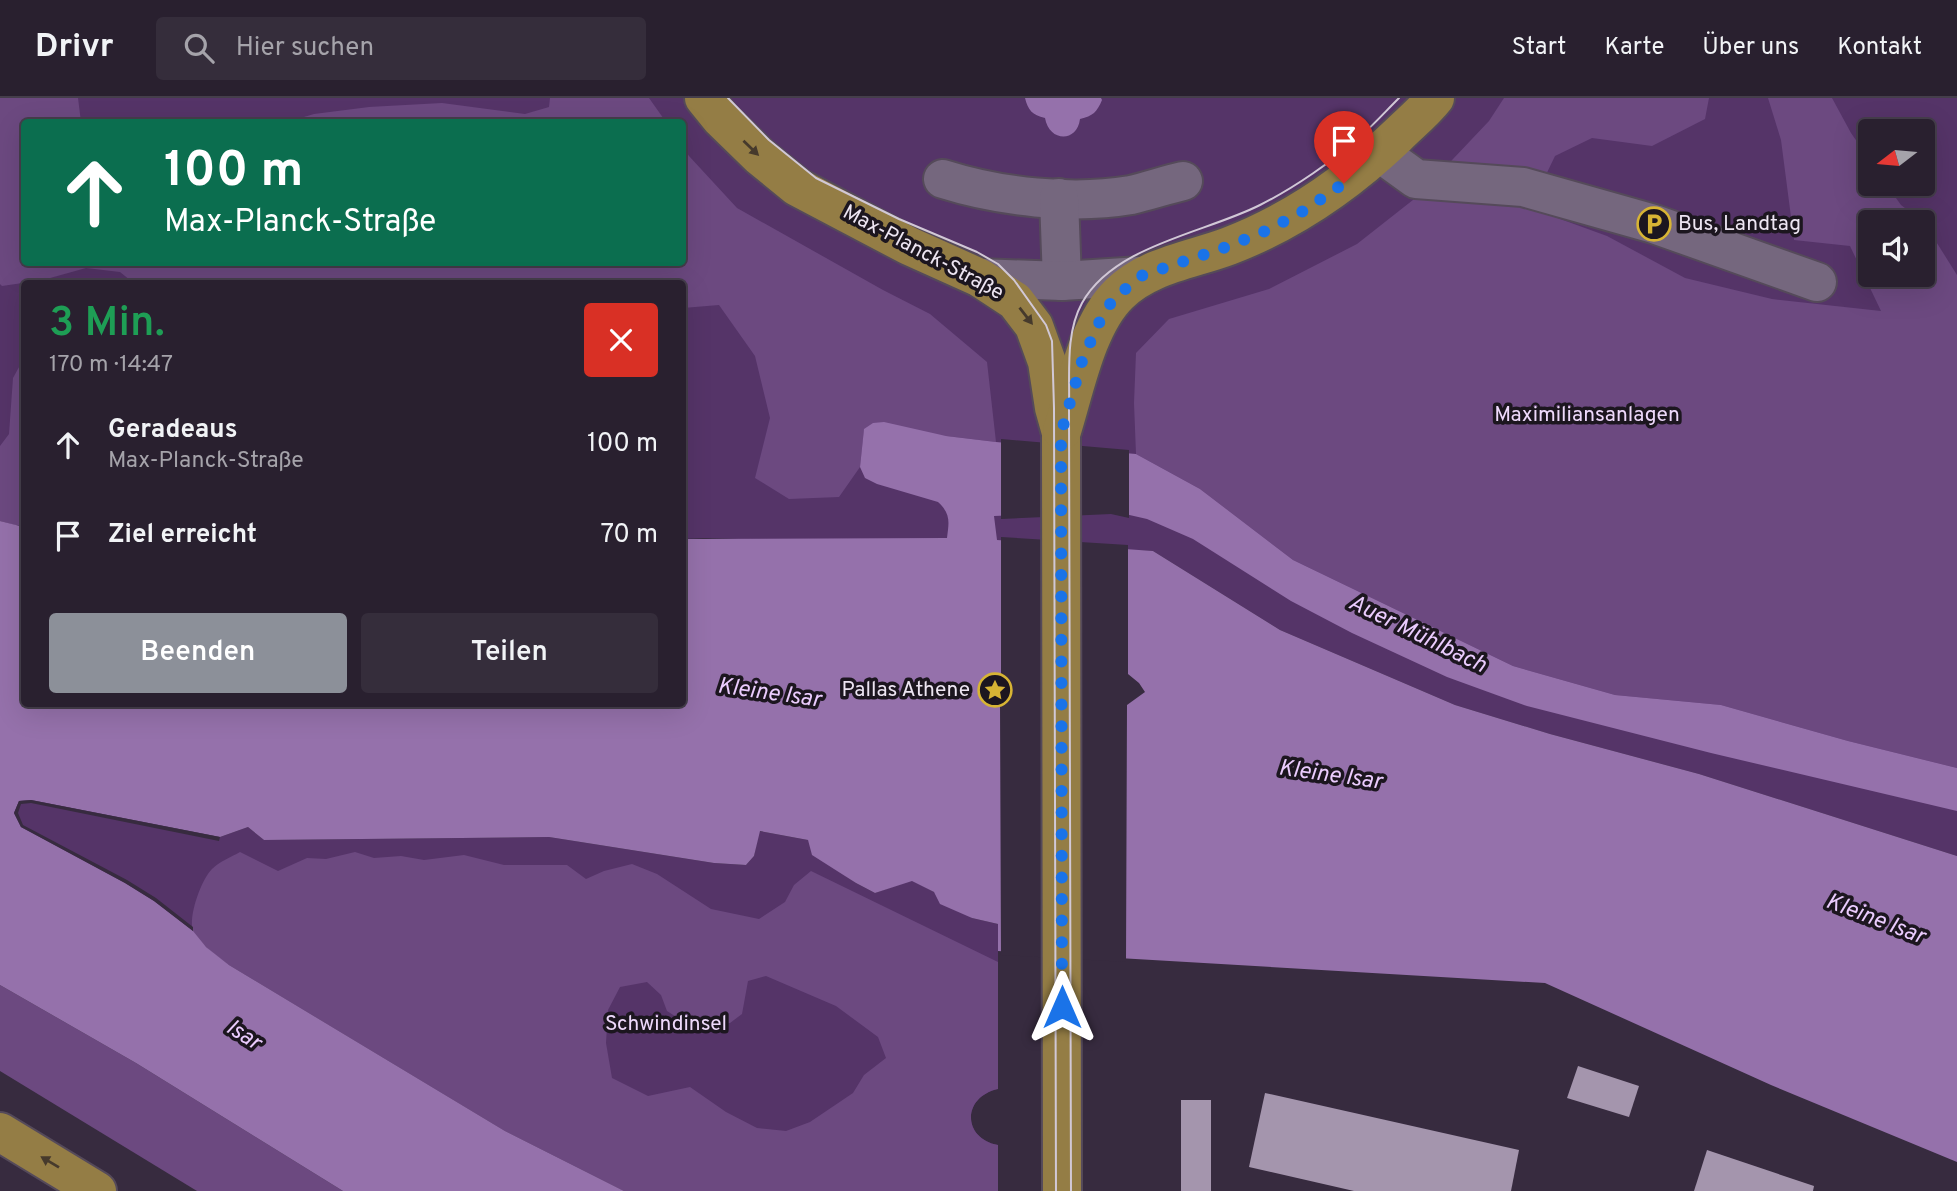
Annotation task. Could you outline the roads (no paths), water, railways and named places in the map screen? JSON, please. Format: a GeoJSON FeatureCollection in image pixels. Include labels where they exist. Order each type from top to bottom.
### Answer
{"type":"FeatureCollection","features":[{"type":"Feature","properties":{"kind":"main road","name":"Max-Planck-Straße"},"geometry":{"type":"LineString","coordinates":[[704,98],[721,119],[759,156],[797,187],[909,246],[980,278],[1015,301],[1034,326],[1062,416]]}},
{"type":"Feature","properties":{"kind":"main road"},"geometry":{"type":"LineString","coordinates":[[1062,1191],[1062,416],[1083,358],[1105,310],[1118,295],[1141,276],[1229,246],[1268,230],[1305,210],[1335,190],[1380,153],[1435,98]]}},
{"type":"Feature","properties":{"kind":"main road"},"geometry":{"type":"LineString","coordinates":[[0,1132],[97,1191]]}},
{"type":"Feature","properties":{"kind":"lane"},"geometry":{"type":"LineString","coordinates":[[1380,153],[1416,180],[1522,187],[1654,224],[1816,282]]}},
{"type":"Feature","properties":{"kind":"lane"},"geometry":{"type":"LineString","coordinates":[[943,179],[997,193],[1059,198],[1131,195],[1183,181]]}},
{"type":"Feature","properties":{"kind":"lane"},"geometry":{"type":"LineString","coordinates":[[1059,198],[1062,281]]}},
{"type":"Feature","properties":{"kind":"lane"},"geometry":{"type":"LineString","coordinates":[[980,278],[1062,281],[1141,276]]}},
{"type":"Feature","properties":{"kind":"water"},"geometry":{"type":"Polygon","coordinates":[[[1025,98],[1102,100],[1094,113],[1080,119],[1074,132],[1063,136],[1052,132],[1045,118],[1031,111],[1025,98]]]}},
{"type":"Feature","properties":{"kind":"water"},"geometry":{"type":"Polygon","coordinates":[[[884,422],[946,436],[996,442],[1136,454],[1200,489],[1293,560],[1513,666],[1615,695],[1721,705],[1957,768],[1957,811],[1527,706],[1447,677],[1352,633],[1291,601],[1193,539],[1147,519],[1112,511],[994,516],[997,540],[1153,551],[1280,630],[1455,705],[1699,774],[1957,856],[1957,1162],[1771,1085],[1545,983],[998,951],[998,924],[972,918],[940,904],[934,892],[912,881],[875,893],[812,855],[808,840],[760,831],[754,856],[746,865],[714,863],[549,837],[264,840],[248,827],[220,837],[31,800],[19,801],[14,813],[21,827],[154,901],[193,931],[206,947],[229,965],[505,1131],[624,1191],[343,1191],[136,1063],[0,985],[0,521],[21,526],[21,707],[686,707],[686,539],[947,538],[948,519],[938,502],[865,478],[860,467],[864,429],[873,423],[884,422]]]}},
{"type":"Feature","properties":{"kind":"tram line"},"geometry":{"type":"LineString","coordinates":[[728,98],[769,140],[816,178],[998,264],[1014,280],[1046,325],[1052,341],[1056,1191]]}},
{"type":"Feature","properties":{"kind":"tram line"},"geometry":{"type":"LineString","coordinates":[[1071,1191],[1069,368],[1073,328],[1082,303],[1097,283],[1116,267],[1162,243],[1238,215],[1286,191],[1350,145],[1399,98]]}},
{"type":"Feature","properties":{"kind":"place","name":"Bus, Landtag"},"geometry":{"type":"Point","coordinates":[1654,224]}},
{"type":"Feature","properties":{"kind":"place","name":"Pallas Athene"},"geometry":{"type":"Point","coordinates":[995,690]}},
{"type":"Feature","properties":{"kind":"park label","name":"Maximiliansanlagen"},"geometry":{"type":"Point","coordinates":[1587,415]}},
{"type":"Feature","properties":{"kind":"park label","name":"Schwindinsel"},"geometry":{"type":"Point","coordinates":[666,1024]}},
{"type":"Feature","properties":{"kind":"water label","name":"Auer Mühlbach"},"geometry":{"type":"Point","coordinates":[1417,635]}},
{"type":"Feature","properties":{"kind":"water label","name":"Kleine Isar"},"geometry":{"type":"Point","coordinates":[769,694]}},
{"type":"Feature","properties":{"kind":"water label","name":"Kleine Isar"},"geometry":{"type":"Point","coordinates":[1330,776]}},
{"type":"Feature","properties":{"kind":"water label","name":"Kleine Isar"},"geometry":{"type":"Point","coordinates":[1875,920]}},
{"type":"Feature","properties":{"kind":"water label","name":"Isar"},"geometry":{"type":"Point","coordinates":[243,1036]}}]}
